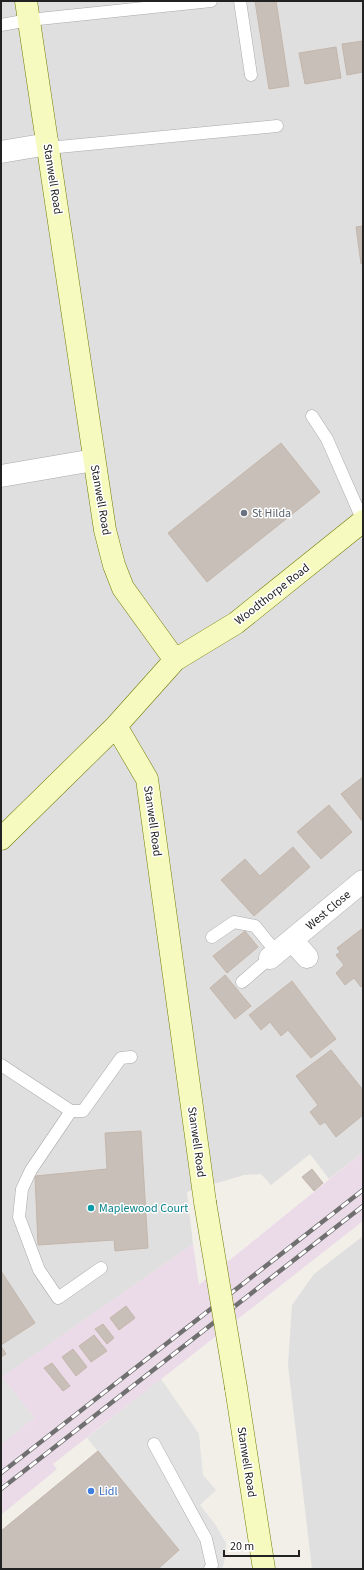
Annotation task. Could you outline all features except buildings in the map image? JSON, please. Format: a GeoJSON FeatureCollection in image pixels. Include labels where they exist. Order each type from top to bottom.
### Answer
{"type":"FeatureCollection","features":[{"type":"Feature","properties":{"kind":"street","name":"Stanwell Road"},"geometry":{"type":"LineString","coordinates":[[28,10],[94,460],[106,530],[114,565],[123,588],[175,660]]}},
{"type":"Feature","properties":{"kind":"street"},"geometry":{"type":"LineString","coordinates":[[1,152],[48,146]]}},
{"type":"Feature","properties":{"kind":"street"},"geometry":{"type":"LineString","coordinates":[[1,476],[94,460]]}},
{"type":"Feature","properties":{"kind":"street","name":"Woodthorpe Road"},"geometry":{"type":"LineString","coordinates":[[175,660],[236,624],[363,521]]}},
{"type":"Feature","properties":{"kind":"street"},"geometry":{"type":"LineString","coordinates":[[1,839],[116,726],[175,660]]}},
{"type":"Feature","properties":{"kind":"street","name":"Stanwell Road"},"geometry":{"type":"LineString","coordinates":[[116,726],[147,779],[205,1202],[264,1569]]}},
{"type":"Feature","properties":{"kind":"street","name":"West Close"},"geometry":{"type":"LineString","coordinates":[[280,950],[363,881]]}},
{"type":"Feature","properties":{"kind":"street"},"geometry":{"type":"LineString","coordinates":[[280,950],[307,957]]}},
{"type":"Feature","properties":{"kind":"lane"},"geometry":{"type":"LineString","coordinates":[[1,25],[28,10],[211,1]]}},
{"type":"Feature","properties":{"kind":"lane"},"geometry":{"type":"LineString","coordinates":[[240,1],[251,75]]}},
{"type":"Feature","properties":{"kind":"lane"},"geometry":{"type":"LineString","coordinates":[[48,146],[277,126]]}},
{"type":"Feature","properties":{"kind":"lane"},"geometry":{"type":"LineString","coordinates":[[312,416],[327,439],[363,521]]}},
{"type":"Feature","properties":{"kind":"lane"},"geometry":{"type":"LineString","coordinates":[[212,937],[234,922],[255,926],[280,950],[242,982]]}},
{"type":"Feature","properties":{"kind":"lane"},"geometry":{"type":"LineString","coordinates":[[1,1065],[71,1111],[83,1111],[120,1058],[131,1057]]}},
{"type":"Feature","properties":{"kind":"lane"},"geometry":{"type":"LineString","coordinates":[[71,1111],[31,1170],[22,1189],[19,1217],[39,1270],[58,1298],[101,1268]]}},
{"type":"Feature","properties":{"kind":"lane"},"geometry":{"type":"LineString","coordinates":[[154,1444],[206,1539],[212,1565],[210,1569]]}},
{"type":"Feature","properties":{"kind":"shaded area"},"geometry":{"type":"Polygon","coordinates":[[[1,1],[363,1],[363,1152],[329,1179],[310,1154],[271,1185],[261,1174],[244,1175],[187,1192],[193,1244],[1,1378],[1,1]]]}},
{"type":"Feature","properties":{"kind":"shaded area"},"geometry":{"type":"Polygon","coordinates":[[[363,1152],[363,1221],[53,1464],[57,1469],[1,1515],[1,1444],[34,1418],[2,1377],[193,1244],[199,1285],[363,1152]]]}},
{"type":"Feature","properties":{"kind":"shaded area"},"geometry":{"type":"Polygon","coordinates":[[[363,1236],[363,1569],[312,1569],[288,1365],[292,1305],[314,1274],[363,1236]]]}},
{"type":"Feature","properties":{"kind":"shaded area"},"geometry":{"type":"Polygon","coordinates":[[[2,1377],[34,1418],[1,1444],[1,1378],[2,1377]]]}},
{"type":"Feature","properties":{"kind":"shaded area"},"geometry":{"type":"Polygon","coordinates":[[[161,1379],[199,1434],[203,1475],[216,1490],[200,1505],[215,1524],[226,1543],[225,1559],[222,1569],[158,1569],[179,1550],[87,1438],[161,1379]]]}},
{"type":"Feature","properties":{"kind":"railway"},"geometry":{"type":"LineString","coordinates":[[1,1473],[363,1190]]}},
{"type":"Feature","properties":{"kind":"railway"},"geometry":{"type":"LineString","coordinates":[[1,1489],[363,1206]]}},
{"type":"Feature","properties":{"kind":"place","name":"St Hilda"},"geometry":{"type":"Point","coordinates":[244,513]}},
{"type":"Feature","properties":{"kind":"place","name":"Maplewood Court"},"geometry":{"type":"Point","coordinates":[91,1208]}},
{"type":"Feature","properties":{"kind":"place","name":"Lidl"},"geometry":{"type":"Point","coordinates":[91,1491]}}]}
